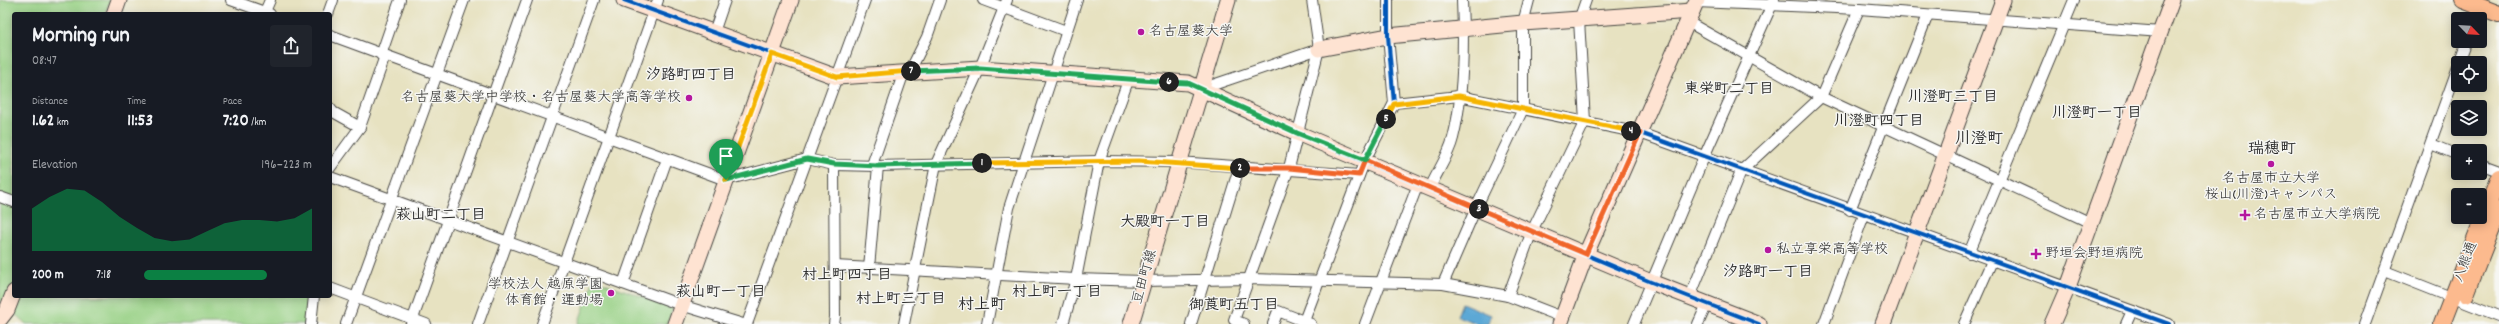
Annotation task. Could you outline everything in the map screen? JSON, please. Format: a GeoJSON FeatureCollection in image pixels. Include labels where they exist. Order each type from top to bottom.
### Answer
{"type":"FeatureCollection","features":[{"type":"Feature","properties":{"kind":"main road"},"geometry":{"type":"LineString","coordinates":[[2463,0],[2476,12]]}},
{"type":"Feature","properties":{"kind":"main road"},"geometry":{"type":"LineString","coordinates":[[2487,13],[2499,14]]}},
{"type":"Feature","properties":{"kind":"main road","name":"八熊通"},"geometry":{"type":"LineString","coordinates":[[2454,324],[2458,300],[2499,177]]}},
{"type":"Feature","properties":{"kind":"main road","name":"八熊通"},"geometry":{"type":"LineString","coordinates":[[2442,324],[2458,300],[2499,210]]}},
{"type":"Feature","properties":{"kind":"street"},"geometry":{"type":"LineString","coordinates":[[115,12],[119,0]]}},
{"type":"Feature","properties":{"kind":"street"},"geometry":{"type":"LineString","coordinates":[[231,0],[264,12]]}},
{"type":"Feature","properties":{"kind":"street"},"geometry":{"type":"LineString","coordinates":[[267,12],[270,0]]}},
{"type":"Feature","properties":{"kind":"street"},"geometry":{"type":"LineString","coordinates":[[329,12],[333,0]]}},
{"type":"Feature","properties":{"kind":"street"},"geometry":{"type":"LineString","coordinates":[[332,165],[360,127],[400,0]]}},
{"type":"Feature","properties":{"kind":"street"},"geometry":{"type":"LineString","coordinates":[[346,324],[464,0]]}},
{"type":"Feature","properties":{"kind":"street"},"geometry":{"type":"LineString","coordinates":[[412,322],[527,0]]}},
{"type":"Feature","properties":{"kind":"street"},"geometry":{"type":"LineString","coordinates":[[478,324],[594,0]]}},
{"type":"Feature","properties":{"kind":"street"},"geometry":{"type":"LineString","coordinates":[[624,0],[656,5],[714,32],[837,77],[980,68],[1188,83],[1297,133],[1365,160],[1651,282],[1758,324]]}},
{"type":"Feature","properties":{"kind":"street"},"geometry":{"type":"LineString","coordinates":[[714,32],[725,0]]}},
{"type":"Feature","properties":{"kind":"street"},"geometry":{"type":"LineString","coordinates":[[675,324],[791,0]]}},
{"type":"Feature","properties":{"kind":"street"},"geometry":{"type":"LineString","coordinates":[[747,324],[864,0]]}},
{"type":"Feature","properties":{"kind":"street"},"geometry":{"type":"LineString","coordinates":[[869,268],[875,166],[907,72],[927,37],[940,0]]}},
{"type":"Feature","properties":{"kind":"street"},"geometry":{"type":"LineString","coordinates":[[983,0],[1006,4],[1066,31]]}},
{"type":"Feature","properties":{"kind":"street"},"geometry":{"type":"LineString","coordinates":[[987,324],[1009,208],[1052,72],[1077,0]]}},
{"type":"Feature","properties":{"kind":"street","name":"豆田町線"},"geometry":{"type":"LineString","coordinates":[[1131,324],[1178,162],[1228,0]]}},
{"type":"Feature","properties":{"kind":"street"},"geometry":{"type":"LineString","coordinates":[[1244,324],[1234,320],[1289,168],[1319,49],[1312,0]]}},
{"type":"Feature","properties":{"kind":"street"},"geometry":{"type":"LineString","coordinates":[[1273,324],[1278,311],[1307,323],[1319,281],[1359,175],[1365,160],[1394,104],[1388,36],[1388,0]]}},
{"type":"Feature","properties":{"kind":"street"},"geometry":{"type":"LineString","coordinates":[[1365,324],[1424,186],[1453,139],[1459,96],[1463,29],[1462,0]]}},
{"type":"Feature","properties":{"kind":"street"},"geometry":{"type":"LineString","coordinates":[[1444,284],[1476,208],[1523,109],[1522,23],[1529,0]]}},
{"type":"Feature","properties":{"kind":"street"},"geometry":{"type":"LineString","coordinates":[[1508,296],[1532,231],[1585,121],[1580,20],[1586,0]]}},
{"type":"Feature","properties":{"kind":"street"},"geometry":{"type":"LineString","coordinates":[[1883,324],[2002,0]]}},
{"type":"Feature","properties":{"kind":"street"},"geometry":{"type":"LineString","coordinates":[[1970,253],[2074,0]]}},
{"type":"Feature","properties":{"kind":"street"},"geometry":{"type":"LineString","coordinates":[[2052,324],[2068,287],[2172,0]]}},
{"type":"Feature","properties":{"kind":"street"},"geometry":{"type":"LineString","coordinates":[[1201,89],[1319,49],[1388,36],[1773,2],[1995,21],[2064,24],[2161,32]]}},
{"type":"Feature","properties":{"kind":"street"},"geometry":{"type":"LineString","coordinates":[[1634,324],[1748,56],[1773,2]]}},
{"type":"Feature","properties":{"kind":"street"},"geometry":{"type":"LineString","coordinates":[[904,324],[936,164],[980,68],[1006,4]]}},
{"type":"Feature","properties":{"kind":"street"},"geometry":{"type":"LineString","coordinates":[[542,324],[656,5]]}},
{"type":"Feature","properties":{"kind":"street"},"geometry":{"type":"LineString","coordinates":[[1693,9],[1748,56],[1821,97],[2091,223]]}},
{"type":"Feature","properties":{"kind":"street"},"geometry":{"type":"LineString","coordinates":[[835,266],[1076,279],[1143,281],[1250,279],[1444,284],[1508,296],[1561,320],[1586,254],[1693,9]]}},
{"type":"Feature","properties":{"kind":"street"},"geometry":{"type":"LineString","coordinates":[[1690,297],[1741,171],[1821,97],[1859,9]]}},
{"type":"Feature","properties":{"kind":"street"},"geometry":{"type":"LineString","coordinates":[[1850,210],[1928,15]]}},
{"type":"Feature","properties":{"kind":"street"},"geometry":{"type":"LineString","coordinates":[[332,37],[726,180],[807,159],[834,164],[875,166],[1023,162],[1178,162],[1239,168],[1289,168],[1359,175]]}},
{"type":"Feature","properties":{"kind":"street"},"geometry":{"type":"LineString","coordinates":[[1063,324],[1076,279],[1099,161],[1129,78]]}},
{"type":"Feature","properties":{"kind":"street"},"geometry":{"type":"LineString","coordinates":[[2365,324],[2451,86]]}},
{"type":"Feature","properties":{"kind":"street"},"geometry":{"type":"LineString","coordinates":[[1394,104],[1459,96],[1640,133],[1704,158],[2169,324]]}},
{"type":"Feature","properties":{"kind":"street"},"geometry":{"type":"LineString","coordinates":[[332,111],[360,127]]}},
{"type":"Feature","properties":{"kind":"street"},"geometry":{"type":"LineString","coordinates":[[2430,144],[2451,152]]}},
{"type":"Feature","properties":{"kind":"street"},"geometry":{"type":"LineString","coordinates":[[623,284],[667,159]]}},
{"type":"Feature","properties":{"kind":"street"},"geometry":{"type":"LineString","coordinates":[[834,164],[834,324]]}},
{"type":"Feature","properties":{"kind":"street"},"geometry":{"type":"LineString","coordinates":[[2487,167],[2499,171]]}},
{"type":"Feature","properties":{"kind":"street"},"geometry":{"type":"LineString","coordinates":[[1191,324],[1239,168]]}},
{"type":"Feature","properties":{"kind":"street"},"geometry":{"type":"LineString","coordinates":[[332,179],[681,305],[743,324]]}},
{"type":"Feature","properties":{"kind":"street"},"geometry":{"type":"LineString","coordinates":[[0,197],[12,201]]}},
{"type":"Feature","properties":{"kind":"street"},"geometry":{"type":"LineString","coordinates":[[1824,324],[1864,215]]}},
{"type":"Feature","properties":{"kind":"street"},"geometry":{"type":"LineString","coordinates":[[1964,324],[1992,261]]}},
{"type":"Feature","properties":{"kind":"street"},"geometry":{"type":"LineString","coordinates":[[2385,271],[2499,316]]}},
{"type":"Feature","properties":{"kind":"street"},"geometry":{"type":"LineString","coordinates":[[332,289],[412,322],[426,324]]}},
{"type":"Feature","properties":{"kind":"street"},"geometry":{"type":"LineString","coordinates":[[3,312],[12,296]]}},
{"type":"Feature","properties":{"kind":"street"},"geometry":{"type":"LineString","coordinates":[[311,324],[314,298]]}},
{"type":"Feature","properties":{"kind":"street"},"geometry":{"type":"LineString","coordinates":[[1698,324],[1707,304]]}},
{"type":"Feature","properties":{"kind":"street"},"geometry":{"type":"LineString","coordinates":[[2126,324],[2132,311]]}},
{"type":"Feature","properties":{"kind":"green space"},"geometry":{"type":"Polygon","coordinates":[[[0,0],[110,0],[106,12],[12,12],[12,298],[314,298],[311,324],[26,324],[0,300],[0,0]]]}},
{"type":"Feature","properties":{"kind":"green space","name":"学校法人 越原学園 体育館・運動場"},"geometry":{"type":"Polygon","coordinates":[[[594,279],[673,308],[667,324],[578,324],[594,279]]]}},
{"type":"Feature","properties":{"kind":"water"},"geometry":{"type":"Polygon","coordinates":[[[1462,303],[1491,315],[1488,324],[1478,324],[1457,316],[1462,303]]]}},
{"type":"Feature","properties":{"kind":"cycle path"},"geometry":{"type":"LineString","coordinates":[[624,0],[837,77],[980,68],[1188,83],[1297,133],[1651,282],[1759,324]]}},
{"type":"Feature","properties":{"kind":"cycle path"},"geometry":{"type":"LineString","coordinates":[[1388,0],[1388,36],[1394,103],[1459,96],[1640,133],[2169,324]]}},
{"type":"Feature","properties":{"kind":"place","name":"名古屋葵大学"},"geometry":{"type":"Point","coordinates":[1141,32]}},
{"type":"Feature","properties":{"kind":"place","name":"名古屋葵大学中学校・名古屋葵大学高等学校"},"geometry":{"type":"Point","coordinates":[689,98]}},
{"type":"Feature","properties":{"kind":"place","name":"名古屋市立大学 桜山(川澄)キャンパス"},"geometry":{"type":"Point","coordinates":[2271,164]}},
{"type":"Feature","properties":{"kind":"place","name":"名古屋市立大学病院"},"geometry":{"type":"Point","coordinates":[2245,215]}},
{"type":"Feature","properties":{"kind":"place","name":"私立享栄高等学校"},"geometry":{"type":"Point","coordinates":[1768,250]}},
{"type":"Feature","properties":{"kind":"place","name":"野垣会野垣病院"},"geometry":{"type":"Point","coordinates":[2036,254]}},
{"type":"Feature","properties":{"kind":"place","name":"学校法人 越原学園 体育館・運動場"},"geometry":{"type":"Point","coordinates":[611,293]}},
{"type":"Feature","properties":{"kind":"district","name":"汐路町四丁目"},"geometry":{"type":"Point","coordinates":[691,76]}},
{"type":"Feature","properties":{"kind":"district","name":"東栄町二丁目"},"geometry":{"type":"Point","coordinates":[1729,90]}},
{"type":"Feature","properties":{"kind":"district","name":"川澄町三丁目"},"geometry":{"type":"Point","coordinates":[1953,98]}},
{"type":"Feature","properties":{"kind":"district","name":"川澄町一丁目"},"geometry":{"type":"Point","coordinates":[2097,114]}},
{"type":"Feature","properties":{"kind":"district","name":"川澄町四丁目"},"geometry":{"type":"Point","coordinates":[1879,122]}},
{"type":"Feature","properties":{"kind":"district","name":"川澄町"},"geometry":{"type":"Point","coordinates":[1979,139]}},
{"type":"Feature","properties":{"kind":"district","name":"瑞穂町"},"geometry":{"type":"Point","coordinates":[2272,149]}},
{"type":"Feature","properties":{"kind":"district","name":"萩山町二丁目"},"geometry":{"type":"Point","coordinates":[441,216]}},
{"type":"Feature","properties":{"kind":"district","name":"大殿町一丁目"},"geometry":{"type":"Point","coordinates":[1165,223]}},
{"type":"Feature","properties":{"kind":"district","name":"汐路町一丁目"},"geometry":{"type":"Point","coordinates":[1768,273]}},
{"type":"Feature","properties":{"kind":"district","name":"村上町四丁目"},"geometry":{"type":"Point","coordinates":[847,276]}},
{"type":"Feature","properties":{"kind":"district","name":"萩山町一丁目"},"geometry":{"type":"Point","coordinates":[721,293]}},
{"type":"Feature","properties":{"kind":"district","name":"村上町一丁目"},"geometry":{"type":"Point","coordinates":[1057,293]}},
{"type":"Feature","properties":{"kind":"district","name":"村上町三丁目"},"geometry":{"type":"Point","coordinates":[901,300]}},
{"type":"Feature","properties":{"kind":"district","name":"村上町"},"geometry":{"type":"Point","coordinates":[982,305]}},
{"type":"Feature","properties":{"kind":"district","name":"御莨町五丁目"},"geometry":{"type":"Point","coordinates":[1234,306]}},
{"type":"Feature","properties":{"kind":"route"},"geometry":{"type":"LineString","coordinates":[[726,180],[772,54],[837,77],[980,68],[1188,83],[1297,133],[1365,160],[1394,104],[1459,96],[1640,133],[1586,254],[1418,184],[1365,160],[1359,175],[1289,168],[1239,168],[1178,162],[1099,161],[878,166],[834,164],[807,159],[726,180]]}}]}
